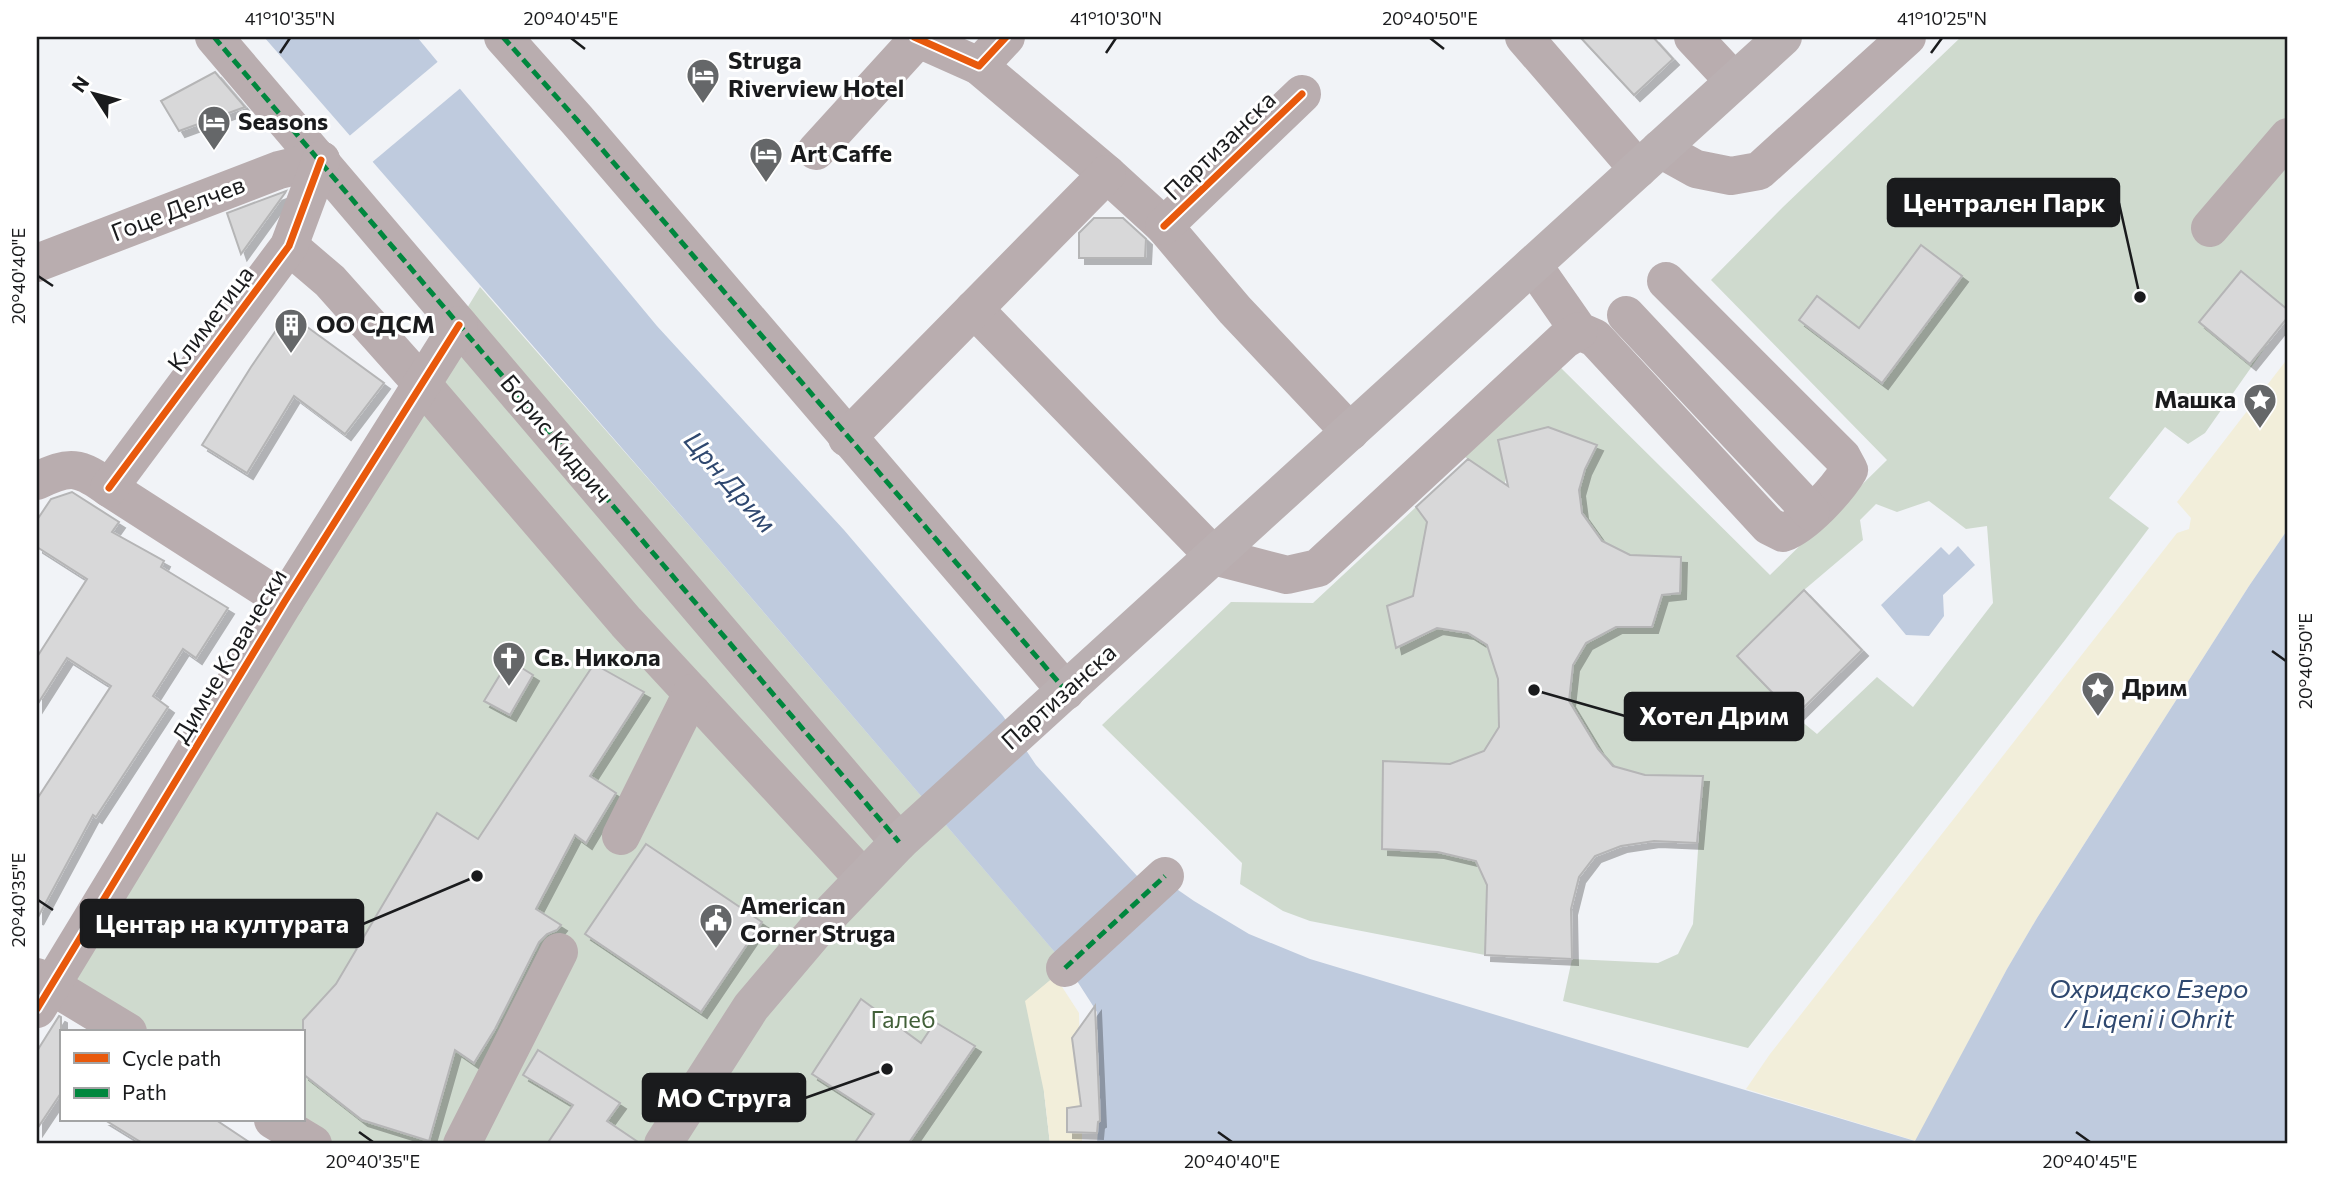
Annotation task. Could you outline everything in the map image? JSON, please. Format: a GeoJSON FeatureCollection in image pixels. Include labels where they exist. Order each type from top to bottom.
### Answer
{"type":"FeatureCollection","features":[{"type":"Feature","properties":{"kind":"main road","name":"Партизанска"},"geometry":{"type":"LineString","coordinates":[[663,1144],[751,1007],[863,878],[899,842],[1783,37]]}},
{"type":"Feature","properties":{"kind":"street","name":"Борис Кидрич"},"geometry":{"type":"LineString","coordinates":[[214,37],[899,842]]}},
{"type":"Feature","properties":{"kind":"street"},"geometry":{"type":"LineString","coordinates":[[503,37],[848,438],[1057,699]]}},
{"type":"Feature","properties":{"kind":"street"},"geometry":{"type":"LineString","coordinates":[[979,66],[1006,37]]}},
{"type":"Feature","properties":{"kind":"street"},"geometry":{"type":"LineString","coordinates":[[1524,37],[1649,159],[1731,176],[1759,171],[1907,37]]}},
{"type":"Feature","properties":{"kind":"street"},"geometry":{"type":"LineString","coordinates":[[1693,37],[1734,82]]}},
{"type":"Feature","properties":{"kind":"street"},"geometry":{"type":"LineString","coordinates":[[816,152],[916,38],[979,66],[1164,226],[1235,310],[1350,432]]}},
{"type":"Feature","properties":{"kind":"street","name":"Партизанска"},"geometry":{"type":"LineString","coordinates":[[1164,226],[1302,94]]}},
{"type":"Feature","properties":{"kind":"street"},"geometry":{"type":"LineString","coordinates":[[2210,228],[2288,137]]}},
{"type":"Feature","properties":{"kind":"street","name":"Климетица"},"geometry":{"type":"LineString","coordinates":[[108,488],[289,246],[321,160]]}},
{"type":"Feature","properties":{"kind":"street","name":"Гоце Делчев"},"geometry":{"type":"LineString","coordinates":[[37,263],[279,170],[321,160]]}},
{"type":"Feature","properties":{"kind":"street"},"geometry":{"type":"LineString","coordinates":[[848,438],[1107,174]]}},
{"type":"Feature","properties":{"kind":"street"},"geometry":{"type":"LineString","coordinates":[[289,246],[330,281],[626,622],[863,878]]}},
{"type":"Feature","properties":{"kind":"street"},"geometry":{"type":"LineString","coordinates":[[1533,265],[1579,331],[1595,338],[1769,526],[1783,533],[1793,529],[1841,484],[1849,470],[1842,457],[1666,281]]}},
{"type":"Feature","properties":{"kind":"street"},"geometry":{"type":"LineString","coordinates":[[974,309],[1214,556],[1287,575],[1318,568],[1564,340],[1579,331]]}},
{"type":"Feature","properties":{"kind":"street"},"geometry":{"type":"LineString","coordinates":[[1626,315],[1811,512]]}},
{"type":"Feature","properties":{"kind":"street","name":"Димче Ковачески"},"geometry":{"type":"LineString","coordinates":[[42,991],[459,325]]}},
{"type":"Feature","properties":{"kind":"street"},"geometry":{"type":"LineString","coordinates":[[37,481],[57,471],[71,468],[88,472],[108,488],[285,601]]}},
{"type":"Feature","properties":{"kind":"street"},"geometry":{"type":"LineString","coordinates":[[621,836],[692,693]]}},
{"type":"Feature","properties":{"kind":"street"},"geometry":{"type":"LineString","coordinates":[[1065,968],[1165,876]]}},
{"type":"Feature","properties":{"kind":"street"},"geometry":{"type":"LineString","coordinates":[[462,1144],[559,952]]}},
{"type":"Feature","properties":{"kind":"street"},"geometry":{"type":"LineString","coordinates":[[42,991],[124,1030]]}},
{"type":"Feature","properties":{"kind":"street"},"geometry":{"type":"LineString","coordinates":[[276,1122],[313,1144]]}},
{"type":"Feature","properties":{"kind":"green space"},"geometry":{"type":"Polygon","coordinates":[[[1961,37],[2288,37],[2288,315],[2205,433],[2188,444],[2165,427],[2109,498],[2149,528],[1748,1048],[1563,1001],[1572,959],[1658,963],[1678,954],[1693,924],[1703,776],[1645,775],[1613,766],[1598,749],[1569,701],[1573,665],[1586,643],[1616,627],[1652,627],[1662,595],[1680,593],[1681,557],[1630,555],[1602,541],[1582,513],[1579,490],[1584,469],[1596,445],[1548,427],[1498,440],[1506,478],[1499,511],[1479,467],[1465,457],[1560,367],[1770,575],[1887,460],[1711,280],[1783,207],[1961,37]],[[1921,246],[1859,328],[1817,296],[1882,382],[1962,276],[1921,246]],[[1929,501],[1897,512],[1876,504],[1860,520],[1863,540],[1804,590],[1737,655],[1795,716],[1817,734],[1877,677],[1913,707],[1993,603],[1987,526],[1966,529],[1929,501]]]}},
{"type":"Feature","properties":{"kind":"green space","name":"Галеб"},"geometry":{"type":"Polygon","coordinates":[[[480,287],[695,532],[1066,965],[1055,976],[1044,1092],[1050,1144],[313,1144],[304,1122],[304,1030],[125,1030],[52,986],[480,287]]]}},
{"type":"Feature","properties":{"kind":"green space"},"geometry":{"type":"Polygon","coordinates":[[[1416,507],[1446,549],[1422,546],[1413,596],[1387,607],[1396,648],[1437,628],[1468,633],[1487,645],[1498,679],[1499,727],[1484,751],[1450,764],[1384,761],[1382,848],[1438,852],[1476,861],[1487,885],[1485,955],[1310,921],[1283,911],[1240,884],[1242,863],[1102,725],[1231,602],[1313,603],[1416,507]]]}},
{"type":"Feature","properties":{"kind":"sand","name":"Дрим"},"geometry":{"type":"Polygon","coordinates":[[[2288,358],[2288,529],[2037,918],[1916,1141],[1746,1089],[1770,1054],[2177,533],[2189,529],[2191,518],[2177,502],[2288,358]]]}},
{"type":"Feature","properties":{"kind":"sand"},"geometry":{"type":"Polygon","coordinates":[[[1055,976],[1079,1013],[1081,1106],[1067,1108],[1067,1131],[1082,1133],[1082,1144],[1050,1144],[1044,1092],[1025,1001],[1055,976]]]}},
{"type":"Feature","properties":{"kind":"water","name":"Охридско Езеро / Liqeni i Ohrit"},"geometry":{"type":"Polygon","coordinates":[[[264,37],[417,37],[657,326],[844,530],[1003,716],[1036,765],[1138,877],[1168,883],[1249,934],[1310,959],[1915,1141],[2037,918],[2288,529],[2288,1144],[1097,1144],[1100,1100],[1097,1012],[1070,970],[695,532],[264,37]]]}},
{"type":"Feature","properties":{"kind":"water"},"geometry":{"type":"Polygon","coordinates":[[[1958,546],[1975,565],[1943,595],[1944,616],[1929,636],[1906,635],[1881,605],[1941,547],[1949,555],[1958,546]]]}},
{"type":"Feature","properties":{"kind":"pier"},"geometry":{"type":"Polygon","coordinates":[[[441,59],[463,86],[370,164],[347,138],[441,59]]]}},
{"type":"Feature","properties":{"kind":"building"},"geometry":{"type":"Polygon","coordinates":[[[1580,37],[1653,37],[1673,59],[1634,95],[1580,37]]]}},
{"type":"Feature","properties":{"kind":"building"},"geometry":{"type":"Polygon","coordinates":[[[215,72],[245,107],[179,131],[161,101],[215,72]]]}},
{"type":"Feature","properties":{"kind":"building"},"geometry":{"type":"Polygon","coordinates":[[[286,191],[285,193],[241,254],[227,213],[286,191]]]}},
{"type":"Feature","properties":{"kind":"building"},"geometry":{"type":"Polygon","coordinates":[[[1094,218],[1123,218],[1146,239],[1145,258],[1079,258],[1079,233],[1094,218]]]}},
{"type":"Feature","properties":{"kind":"building"},"geometry":{"type":"Polygon","coordinates":[[[1921,245],[1962,276],[1882,383],[1799,320],[1817,296],[1859,328],[1921,245]]]}},
{"type":"Feature","properties":{"kind":"building"},"geometry":{"type":"Polygon","coordinates":[[[2241,271],[2288,310],[2288,317],[2250,364],[2199,322],[2241,271]]]}},
{"type":"Feature","properties":{"kind":"building"},"geometry":{"type":"Polygon","coordinates":[[[288,313],[384,383],[345,434],[294,396],[247,473],[202,445],[288,313]]]}},
{"type":"Feature","properties":{"kind":"building"},"geometry":{"type":"Polygon","coordinates":[[[1548,427],[1597,445],[1585,469],[1579,490],[1582,513],[1602,541],[1630,555],[1681,557],[1680,593],[1662,595],[1652,627],[1616,627],[1586,643],[1573,665],[1569,701],[1598,749],[1613,766],[1645,775],[1703,776],[1697,843],[1654,841],[1621,846],[1595,856],[1579,877],[1571,909],[1572,959],[1485,955],[1487,885],[1476,861],[1438,852],[1382,849],[1383,761],[1450,764],[1484,751],[1499,727],[1498,679],[1487,645],[1468,633],[1437,628],[1396,648],[1387,606],[1413,596],[1427,522],[1416,507],[1468,459],[1508,486],[1498,440],[1548,427]]]}},
{"type":"Feature","properties":{"kind":"building"},"geometry":{"type":"Polygon","coordinates":[[[72,492],[119,522],[112,532],[164,561],[161,567],[228,608],[196,658],[183,649],[153,696],[168,707],[96,817],[93,815],[37,919],[37,799],[111,686],[67,658],[37,705],[37,657],[87,579],[37,547],[37,520],[51,499],[72,492]]]}},
{"type":"Feature","properties":{"kind":"building"},"geometry":{"type":"Polygon","coordinates":[[[1804,590],[1862,650],[1795,716],[1737,656],[1804,590]]]}},
{"type":"Feature","properties":{"kind":"building","name":"Св. Никола"},"geometry":{"type":"Polygon","coordinates":[[[509,660],[533,675],[510,715],[484,701],[509,660]]]}},
{"type":"Feature","properties":{"kind":"building"},"geometry":{"type":"Polygon","coordinates":[[[594,664],[644,692],[590,776],[616,793],[586,843],[575,835],[536,909],[561,925],[539,942],[495,1029],[474,1063],[455,1050],[429,1141],[362,1120],[304,1075],[303,1020],[336,984],[437,813],[478,839],[594,664]]]}},
{"type":"Feature","properties":{"kind":"building"},"geometry":{"type":"Polygon","coordinates":[[[646,844],[762,922],[701,1012],[585,934],[646,844]]]}},
{"type":"Feature","properties":{"kind":"building"},"geometry":{"type":"Polygon","coordinates":[[[861,999],[921,1043],[935,1022],[975,1046],[908,1144],[854,1144],[874,1114],[812,1074],[861,999]]]}},
{"type":"Feature","properties":{"kind":"building"},"geometry":{"type":"Polygon","coordinates":[[[1095,1006],[1100,1121],[1097,1133],[1067,1132],[1067,1108],[1081,1106],[1072,1038],[1095,1006]]]}},
{"type":"Feature","properties":{"kind":"building"},"geometry":{"type":"Polygon","coordinates":[[[59,1016],[61,1017],[60,1094],[37,1129],[37,1051],[59,1016]]]}},
{"type":"Feature","properties":{"kind":"building"},"geometry":{"type":"Polygon","coordinates":[[[538,1050],[620,1103],[607,1121],[641,1144],[547,1144],[573,1105],[523,1075],[538,1050]]]}},
{"type":"Feature","properties":{"kind":"building"},"geometry":{"type":"Polygon","coordinates":[[[108,1122],[219,1122],[252,1144],[144,1144],[108,1122]]]}},
{"type":"Feature","properties":{"kind":"marked path"},"geometry":{"type":"LineString","coordinates":[[214,37],[899,842]]}},
{"type":"Feature","properties":{"kind":"marked path"},"geometry":{"type":"LineString","coordinates":[[503,37],[1066,691]]}},
{"type":"Feature","properties":{"kind":"marked path"},"geometry":{"type":"LineString","coordinates":[[1065,968],[1165,876]]}},
{"type":"Feature","properties":{"kind":"cycle path"},"geometry":{"type":"LineString","coordinates":[[914,37],[979,66],[1006,37]]}},
{"type":"Feature","properties":{"kind":"cycle path"},"geometry":{"type":"LineString","coordinates":[[1164,226],[1302,94]]}},
{"type":"Feature","properties":{"kind":"cycle path"},"geometry":{"type":"LineString","coordinates":[[109,488],[289,246],[321,160]]}},
{"type":"Feature","properties":{"kind":"cycle path"},"geometry":{"type":"LineString","coordinates":[[37,1009],[285,601],[459,325]]}},
{"type":"Feature","properties":{"kind":"place","name":"Struga Riverview Hotel"},"geometry":{"type":"Point","coordinates":[703,105]}},
{"type":"Feature","properties":{"kind":"place","name":"Seasons"},"geometry":{"type":"Point","coordinates":[214,152]}},
{"type":"Feature","properties":{"kind":"place","name":"Art Caffe"},"geometry":{"type":"Point","coordinates":[766,184]}},
{"type":"Feature","properties":{"kind":"place","name":"Централен Парк"},"geometry":{"type":"Point","coordinates":[2140,297]}},
{"type":"Feature","properties":{"kind":"place","name":"ОО СДСМ"},"geometry":{"type":"Point","coordinates":[291,355]}},
{"type":"Feature","properties":{"kind":"place","name":"Машка"},"geometry":{"type":"Point","coordinates":[2260,430]}},
{"type":"Feature","properties":{"kind":"place","name":"Св. Никола"},"geometry":{"type":"Point","coordinates":[509,688]}},
{"type":"Feature","properties":{"kind":"place","name":"Хотел Дрим"},"geometry":{"type":"Point","coordinates":[1534,690]}},
{"type":"Feature","properties":{"kind":"place","name":"Дрим"},"geometry":{"type":"Point","coordinates":[2098,718]}},
{"type":"Feature","properties":{"kind":"place","name":"Центар на културата"},"geometry":{"type":"Point","coordinates":[477,876]}},
{"type":"Feature","properties":{"kind":"place","name":"American Corner Struga"},"geometry":{"type":"Point","coordinates":[716,950]}},
{"type":"Feature","properties":{"kind":"place","name":"МО Струга"},"geometry":{"type":"Point","coordinates":[887,1069]}},
{"type":"Feature","properties":{"kind":"water label","name":"Црн Дрим"},"geometry":{"type":"Point","coordinates":[730,482]}}]}
